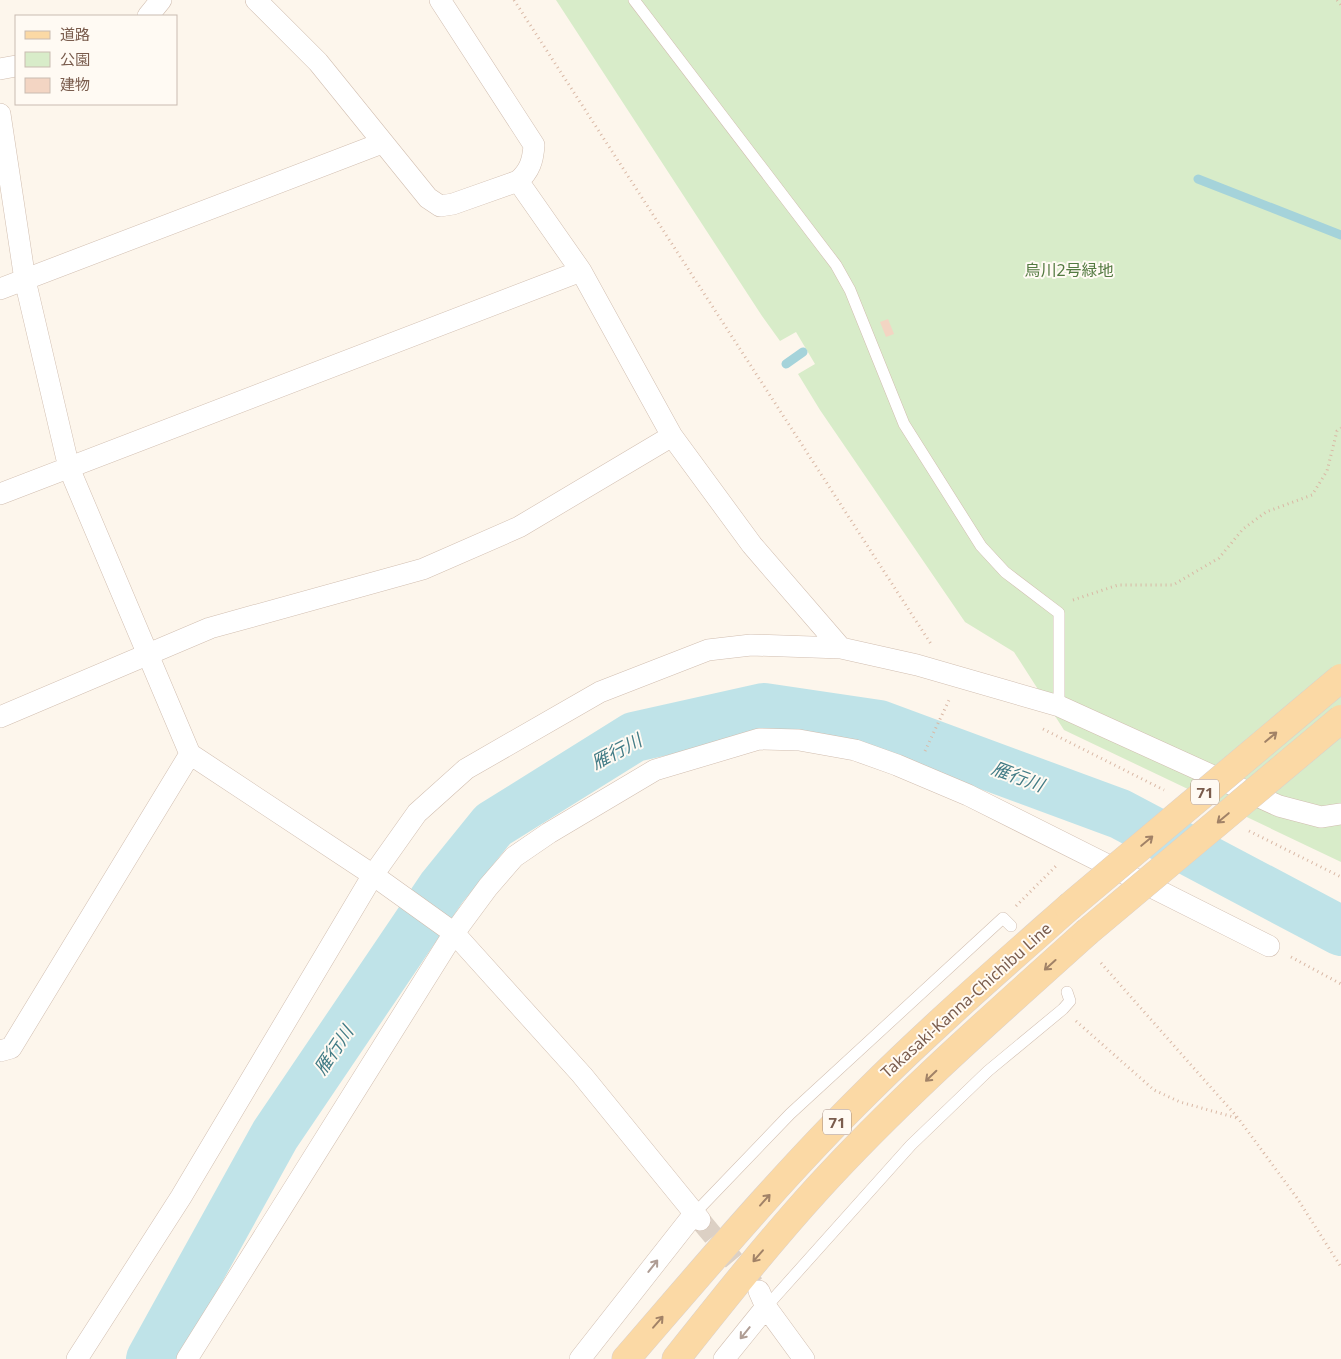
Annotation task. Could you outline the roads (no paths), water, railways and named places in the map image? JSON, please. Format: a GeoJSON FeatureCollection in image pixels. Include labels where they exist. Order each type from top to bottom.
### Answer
{"type":"FeatureCollection","features":[{"type":"Feature","properties":{"kind":"main road","name":"Takasaki-Kanna-Chichibu Line"},"geometry":{"type":"LineString","coordinates":[[626,1359],[799,1162],[858,1100],[939,1022],[1069,907],[1341,678]]}},
{"type":"Feature","properties":{"kind":"main road","name":"Takasaki-Kanna-Chichibu Line"},"geometry":{"type":"LineString","coordinates":[[676,1359],[748,1268],[819,1187],[961,1047],[1086,933],[1341,719]]}},
{"type":"Feature","properties":{"kind":"street"},"geometry":{"type":"LineString","coordinates":[[149,15],[161,0]]}},
{"type":"Feature","properties":{"kind":"street"},"geometry":{"type":"LineString","coordinates":[[256,0],[318,62],[428,198],[440,206],[453,204],[518,181],[526,174],[533,160],[534,145],[440,0]]}},
{"type":"Feature","properties":{"kind":"street"},"geometry":{"type":"LineString","coordinates":[[0,69],[15,66]]}},
{"type":"Feature","properties":{"kind":"street"},"geometry":{"type":"LineString","coordinates":[[0,114],[25,280],[69,468],[149,653],[190,754],[374,875],[454,933],[582,1075],[697,1217],[580,1359]]}},
{"type":"Feature","properties":{"kind":"street"},"geometry":{"type":"LineString","coordinates":[[0,289],[382,143]]}},
{"type":"Feature","properties":{"kind":"street"},"geometry":{"type":"LineString","coordinates":[[518,181],[581,271],[672,436],[752,545],[841,648]]}},
{"type":"Feature","properties":{"kind":"street"},"geometry":{"type":"LineString","coordinates":[[0,494],[581,271]]}},
{"type":"Feature","properties":{"kind":"street"},"geometry":{"type":"LineString","coordinates":[[0,716],[210,628],[423,570],[520,527],[672,436]]}},
{"type":"Feature","properties":{"kind":"street"},"geometry":{"type":"LineString","coordinates":[[77,1359],[181,1197],[374,875],[418,813],[466,769],[600,692],[708,650],[751,645],[841,648],[917,665],[955,681],[1059,706],[1279,806],[1321,817],[1341,814]]}},
{"type":"Feature","properties":{"kind":"street"},"geometry":{"type":"LineString","coordinates":[[187,1359],[454,933],[488,887],[514,857],[550,833],[655,770],[759,739],[799,740],[855,750],[918,766],[968,795],[1269,946]]}},
{"type":"Feature","properties":{"kind":"street"},"geometry":{"type":"LineString","coordinates":[[0,1051],[11,1048],[190,754]]}},
{"type":"Feature","properties":{"kind":"street"},"geometry":{"type":"LineString","coordinates":[[724,1359],[762,1299],[804,1359]]}},
{"type":"Feature","properties":{"kind":"lane"},"geometry":{"type":"LineString","coordinates":[[634,0],[836,265],[850,290],[904,424],[980,546],[1005,572],[1059,613],[1059,706]]}},
{"type":"Feature","properties":{"kind":"lane"},"geometry":{"type":"LineString","coordinates":[[697,1217],[790,1114],[1007,922]]}},
{"type":"Feature","properties":{"kind":"lane"},"geometry":{"type":"LineString","coordinates":[[762,1299],[911,1145],[988,1072],[1063,1009],[1070,1001],[1067,992]]}},
{"type":"Feature","properties":{"kind":"waterway"},"geometry":{"type":"LineString","coordinates":[[1198,179],[1341,235]]}},
{"type":"Feature","properties":{"kind":"waterway"},"geometry":{"type":"LineString","coordinates":[[786,364],[803,352]]}},
{"type":"Feature","properties":{"kind":"waterway","name":"雁行川"},"geometry":{"type":"LineString","coordinates":[[151,1359],[275,1135],[442,888],[493,825],[634,737],[764,708],[879,725],[1120,814],[1341,931]]}},
{"type":"Feature","properties":{"kind":"tunnel"},"geometry":{"type":"LineString","coordinates":[[700,1220],[754,1285]]}},
{"type":"Feature","properties":{"kind":"park label","name":"烏川2号緑地"},"geometry":{"type":"Point","coordinates":[1069,270]}}]}
